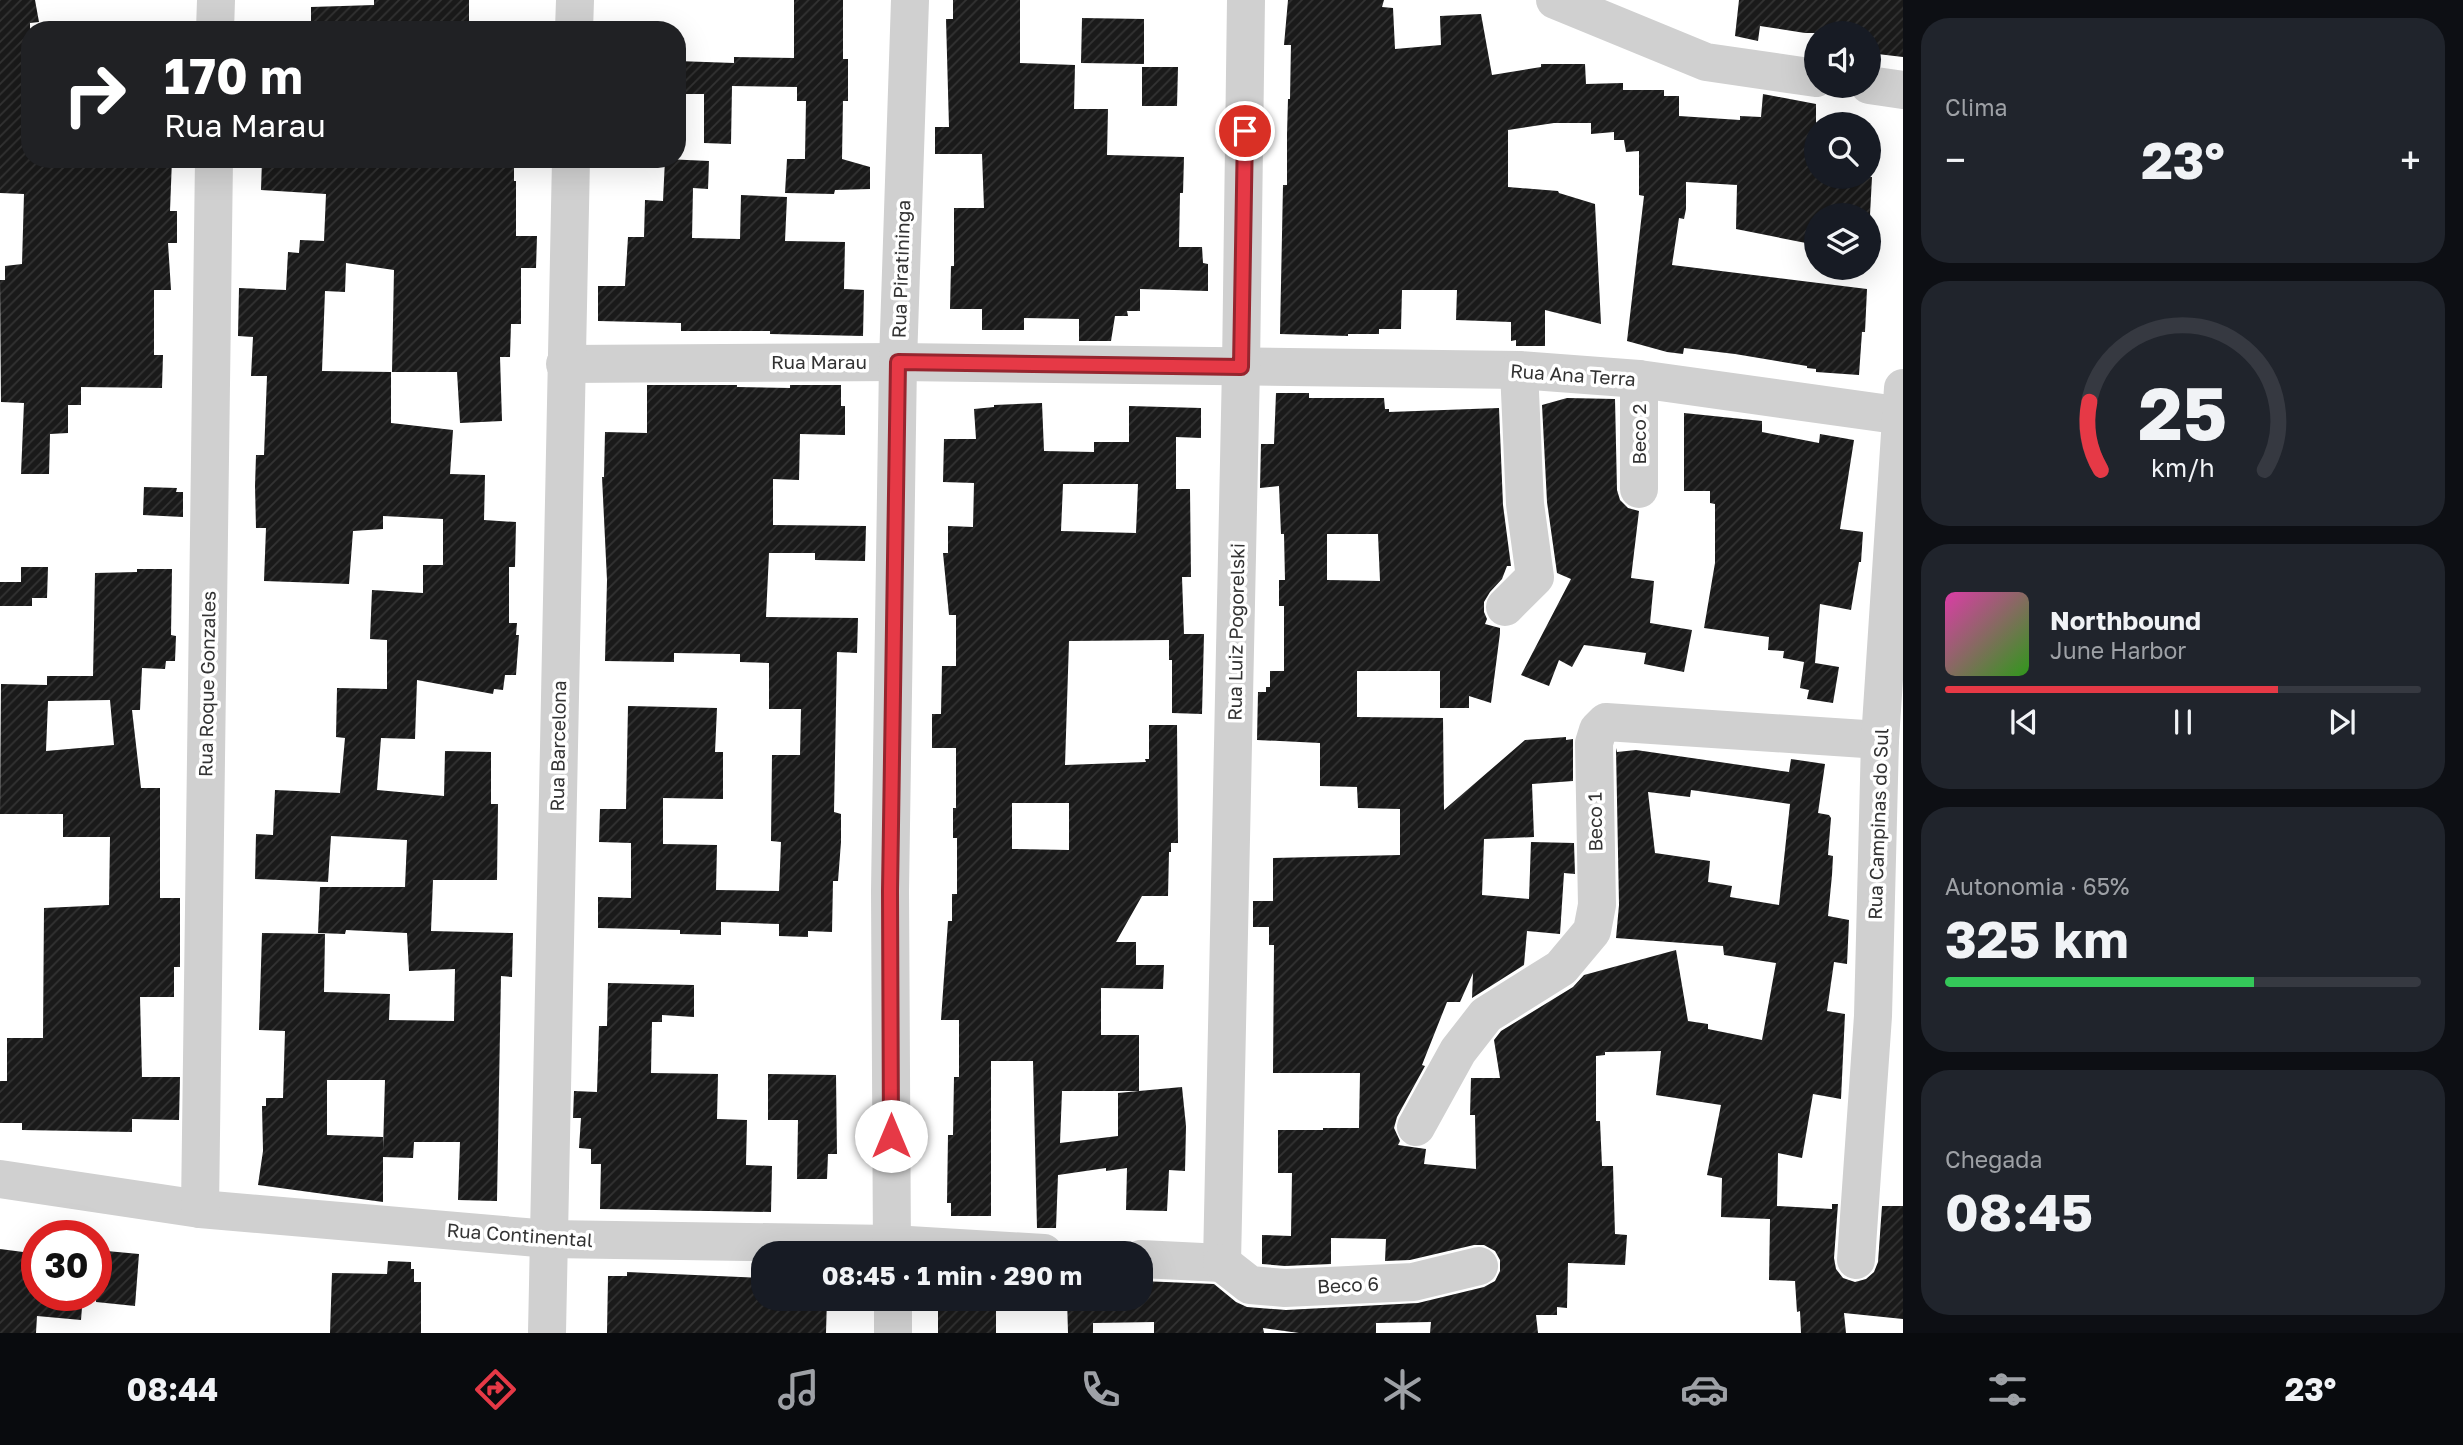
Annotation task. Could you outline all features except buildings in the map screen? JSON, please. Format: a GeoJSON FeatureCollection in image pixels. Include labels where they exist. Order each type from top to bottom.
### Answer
{"type":"FeatureCollection","features":[{"type":"Feature","properties":{"kind":"street"},"geometry":{"type":"LineString","coordinates":[[215,21],[216,0]]}},
{"type":"Feature","properties":{"kind":"street"},"geometry":{"type":"LineString","coordinates":[[574,21],[575,0]]}},
{"type":"Feature","properties":{"kind":"street","name":"Rua Piratininga"},"geometry":{"type":"LineString","coordinates":[[892,1241],[890,891],[898,362],[909,0]]}},
{"type":"Feature","properties":{"kind":"street","name":"Rua Luiz Pogorelski"},"geometry":{"type":"LineString","coordinates":[[1222,1263],[1246,0]]}},
{"type":"Feature","properties":{"kind":"street"},"geometry":{"type":"LineString","coordinates":[[1555,0],[1706,62],[1804,76]]}},
{"type":"Feature","properties":{"kind":"street"},"geometry":{"type":"LineString","coordinates":[[1881,87],[1903,90]]}},
{"type":"Feature","properties":{"kind":"street","name":"Rua Roque Gonzales"},"geometry":{"type":"LineString","coordinates":[[200,1209],[214,168]]}},
{"type":"Feature","properties":{"kind":"street","name":"Rua Barcelona"},"geometry":{"type":"LineString","coordinates":[[547,1333],[571,168]]}},
{"type":"Feature","properties":{"kind":"street","name":"Rua Marau"},"geometry":{"type":"LineString","coordinates":[[565,364],[898,362],[1241,367]]}},
{"type":"Feature","properties":{"kind":"street","name":"Rua Ana Terra"},"geometry":{"type":"LineString","coordinates":[[1241,367],[1518,370],[1639,379],[1903,407]]}},
{"type":"Feature","properties":{"kind":"street"},"geometry":{"type":"LineString","coordinates":[[1505,607],[1535,577],[1525,504],[1518,370]]}},
{"type":"Feature","properties":{"kind":"street","name":"Beco 2"},"geometry":{"type":"LineString","coordinates":[[1639,379],[1639,489]]}},
{"type":"Feature","properties":{"kind":"street","name":"Rua Campinas do Sul"},"geometry":{"type":"LineString","coordinates":[[1856,1260],[1888,1018],[1880,740],[1903,407]]}},
{"type":"Feature","properties":{"kind":"street","name":"Beco 1"},"geometry":{"type":"LineString","coordinates":[[1416,1127],[1458,1051],[1486,1015],[1561,968],[1592,932],[1597,905],[1594,743],[1598,730],[1606,722],[1880,740]]}},
{"type":"Feature","properties":{"kind":"street","name":"Rua Continental"},"geometry":{"type":"LineString","coordinates":[[0,1179],[200,1209],[549,1239],[751,1245]]}},
{"type":"Feature","properties":{"kind":"street"},"geometry":{"type":"LineString","coordinates":[[1153,1260],[1222,1263]]}},
{"type":"Feature","properties":{"kind":"street","name":"Beco 6"},"geometry":{"type":"LineString","coordinates":[[1222,1263],[1250,1285],[1285,1287],[1413,1282],[1479,1266]]}},
{"type":"Feature","properties":{"kind":"street"},"geometry":{"type":"LineString","coordinates":[[893,1311],[893,1333]]}},
{"type":"Feature","properties":{"kind":"route"},"geometry":{"type":"LineString","coordinates":[[891,1136],[890,891],[898,362],[1241,367],[1245,131]]}}]}
